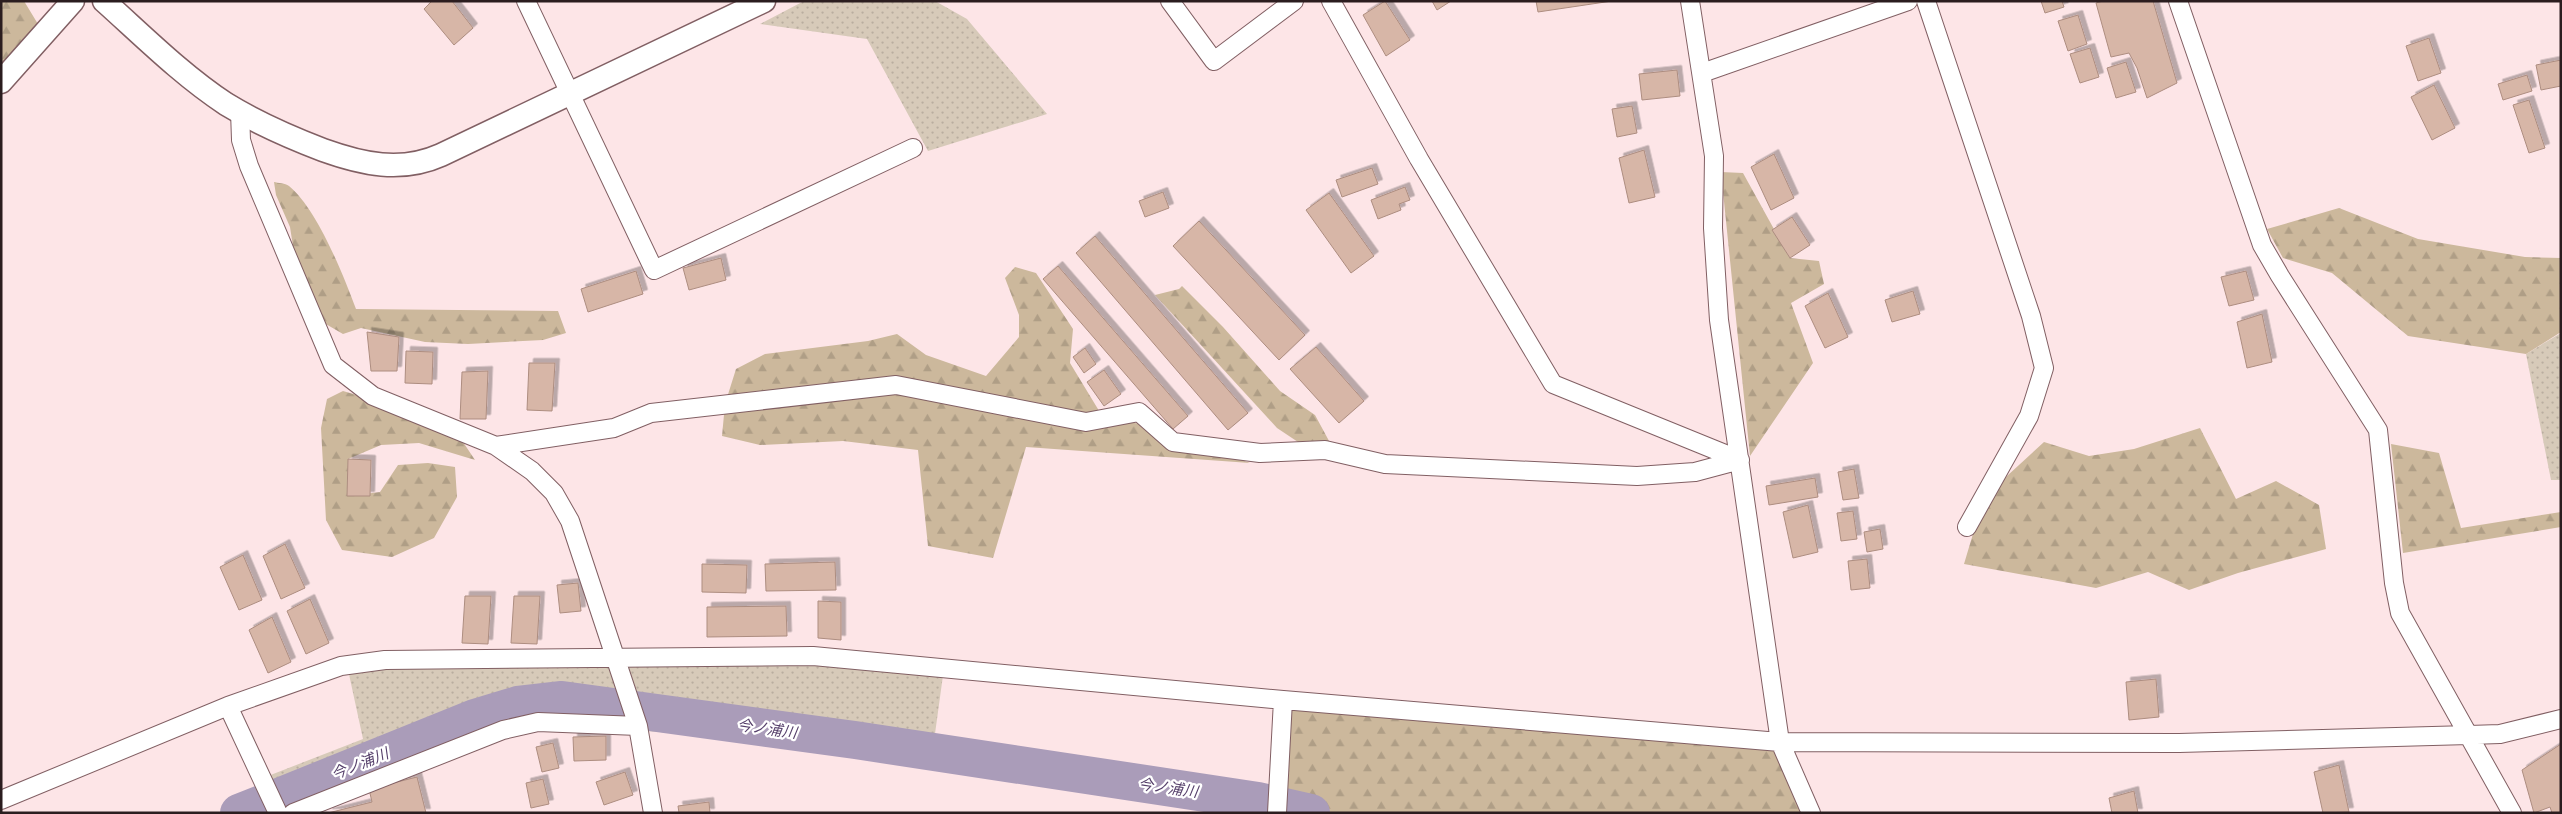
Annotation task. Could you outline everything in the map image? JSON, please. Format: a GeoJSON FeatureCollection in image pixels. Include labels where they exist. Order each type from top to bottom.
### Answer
{"type":"FeatureCollection","features":[{"type":"Feature","properties":{"kind":"street"},"geometry":{"type":"LineString","coordinates":[[1,82],[73,1]]}},
{"type":"Feature","properties":{"kind":"street"},"geometry":{"type":"LineString","coordinates":[[104,1],[182,70],[240,111],[283,135],[345,158],[376,165],[403,166],[431,159],[764,1]]}},
{"type":"Feature","properties":{"kind":"street"},"geometry":{"type":"LineString","coordinates":[[526,1],[654,270],[913,148]]}},
{"type":"Feature","properties":{"kind":"street"},"geometry":{"type":"LineString","coordinates":[[1170,1],[1214,61],[1294,1]]}},
{"type":"Feature","properties":{"kind":"street"},"geometry":{"type":"LineString","coordinates":[[1330,1],[1419,159],[1553,384],[1740,460]]}},
{"type":"Feature","properties":{"kind":"street"},"geometry":{"type":"LineString","coordinates":[[1690,1],[1714,156],[1713,228],[1719,320],[1780,742],[1811,813]]}},
{"type":"Feature","properties":{"kind":"street"},"geometry":{"type":"LineString","coordinates":[[1702,73],[1908,1]]}},
{"type":"Feature","properties":{"kind":"street"},"geometry":{"type":"LineString","coordinates":[[1926,1],[2031,316],[2044,368],[2029,416],[1967,527]]}},
{"type":"Feature","properties":{"kind":"street"},"geometry":{"type":"LineString","coordinates":[[2178,1],[2262,245],[2378,430],[2394,583],[2400,612],[2512,813]]}},
{"type":"Feature","properties":{"kind":"street"},"geometry":{"type":"LineString","coordinates":[[240,111],[241,140],[249,166],[332,365],[373,396],[496,446],[532,471],[554,493],[570,521],[638,726],[653,813]]}},
{"type":"Feature","properties":{"kind":"street"},"geometry":{"type":"LineString","coordinates":[[496,446],[614,428],[651,413],[896,385],[1086,422],[1139,412],[1173,442],[1260,453],[1325,450],[1385,464],[1637,476],[1695,472],[1740,460]]}},
{"type":"Feature","properties":{"kind":"street"},"geometry":{"type":"LineString","coordinates":[[1,800],[228,706],[341,666],[385,660],[813,656],[1283,700],[1780,742],[2179,742],[2469,735],[2500,734],[2561,719]]}},
{"type":"Feature","properties":{"kind":"street"},"geometry":{"type":"LineString","coordinates":[[1277,813],[1283,700]]}},
{"type":"Feature","properties":{"kind":"street"},"geometry":{"type":"LineString","coordinates":[[228,706],[278,813]]}},
{"type":"Feature","properties":{"kind":"street"},"geometry":{"type":"LineString","coordinates":[[293,813],[504,730],[538,722],[638,726]]}},
{"type":"Feature","properties":{"kind":"shaded area"},"geometry":{"type":"Polygon","coordinates":[[[804,1],[935,1],[967,19],[1047,114],[928,151],[867,39],[760,24],[804,1]]]}},
{"type":"Feature","properties":{"kind":"shaded area"},"geometry":{"type":"Polygon","coordinates":[[[2561,333],[2561,480],[2551,480],[2526,354],[2561,333]]]}},
{"type":"Feature","properties":{"kind":"shaded area"},"geometry":{"type":"Polygon","coordinates":[[[765,656],[944,668],[931,763],[785,741],[536,723],[279,813],[268,776],[363,739],[347,665],[765,656]]]}},
{"type":"Feature","properties":{"kind":"green space"},"geometry":{"type":"Polygon","coordinates":[[[1,1],[24,1],[44,34],[1,82],[1,1]]]}},
{"type":"Feature","properties":{"kind":"green space"},"geometry":{"type":"Polygon","coordinates":[[[1721,172],[1743,173],[1790,258],[1819,261],[1824,284],[1791,303],[1813,363],[1750,456],[1721,172]]]}},
{"type":"Feature","properties":{"kind":"green space"},"geometry":{"type":"Polygon","coordinates":[[[274,182],[289,186],[309,210],[328,243],[356,309],[558,311],[566,333],[543,340],[468,344],[425,342],[361,328],[343,334],[312,316],[299,285],[290,227],[276,195],[274,182]]]}},
{"type":"Feature","properties":{"kind":"green space"},"geometry":{"type":"Polygon","coordinates":[[[2339,208],[2418,239],[2525,257],[2561,258],[2561,332],[2526,354],[2408,336],[2332,273],[2283,258],[2267,229],[2339,208]]]}},
{"type":"Feature","properties":{"kind":"green space"},"geometry":{"type":"Polygon","coordinates":[[[1015,267],[1036,273],[1073,329],[1070,363],[1104,419],[1142,424],[1250,463],[1026,447],[993,558],[928,546],[918,450],[843,441],[760,445],[722,436],[725,404],[736,369],[765,354],[868,341],[897,334],[926,355],[986,376],[1019,337],[1019,315],[1005,278],[1015,267]]]}},
{"type":"Feature","properties":{"kind":"green space"},"geometry":{"type":"Polygon","coordinates":[[[1182,286],[1223,327],[1280,391],[1315,415],[1335,452],[1310,450],[1277,428],[1155,295],[1179,289],[1182,286]]]}},
{"type":"Feature","properties":{"kind":"green space"},"geometry":{"type":"Polygon","coordinates":[[[343,391],[401,408],[463,442],[475,460],[419,443],[381,445],[348,459],[348,496],[380,492],[398,465],[428,463],[455,467],[457,497],[434,538],[392,557],[342,550],[326,520],[321,428],[327,399],[343,391]]]}},
{"type":"Feature","properties":{"kind":"green space"},"geometry":{"type":"Polygon","coordinates":[[[2200,428],[2236,499],[2276,481],[2319,505],[2326,549],[2238,573],[2189,590],[2148,572],[2096,588],[1964,564],[1984,497],[2044,442],[2089,456],[2134,449],[2200,428]]]}},
{"type":"Feature","properties":{"kind":"green space"},"geometry":{"type":"Polygon","coordinates":[[[2391,444],[2439,453],[2461,528],[2561,512],[2561,527],[2403,553],[2391,444]]]}},
{"type":"Feature","properties":{"kind":"green space"},"geometry":{"type":"Polygon","coordinates":[[[1283,700],[1780,742],[1811,813],[1277,813],[1283,700]]]}},
{"type":"Feature","properties":{"kind":"building"},"geometry":{"type":"Polygon","coordinates":[[[432,1],[452,1],[473,28],[454,45],[424,9],[432,1]]]}},
{"type":"Feature","properties":{"kind":"building"},"geometry":{"type":"Polygon","coordinates":[[[1385,1],[1410,40],[1386,56],[1363,15],[1385,1]]]}},
{"type":"Feature","properties":{"kind":"building"},"geometry":{"type":"Polygon","coordinates":[[[1432,1],[1451,1],[1437,10],[1432,1]]]}},
{"type":"Feature","properties":{"kind":"building"},"geometry":{"type":"Polygon","coordinates":[[[1536,1],[1612,1],[1538,12],[1536,1]]]}},
{"type":"Feature","properties":{"kind":"building"},"geometry":{"type":"Polygon","coordinates":[[[2041,1],[2062,1],[2064,7],[2045,13],[2041,1]]]}},
{"type":"Feature","properties":{"kind":"building"},"geometry":{"type":"Polygon","coordinates":[[[2103,1],[2153,1],[2177,83],[2147,98],[2137,68],[2129,53],[2111,57],[2096,3],[2103,1]]]}},
{"type":"Feature","properties":{"kind":"building"},"geometry":{"type":"Polygon","coordinates":[[[2078,15],[2087,44],[2068,51],[2058,21],[2078,15]]]}},
{"type":"Feature","properties":{"kind":"building"},"geometry":{"type":"Polygon","coordinates":[[[2429,38],[2441,73],[2418,81],[2406,46],[2429,38]]]}},
{"type":"Feature","properties":{"kind":"building"},"geometry":{"type":"Polygon","coordinates":[[[2090,48],[2099,77],[2080,83],[2070,54],[2090,48]]]}},
{"type":"Feature","properties":{"kind":"building"},"geometry":{"type":"Polygon","coordinates":[[[2561,60],[2561,86],[2541,90],[2536,65],[2561,60]]]}},
{"type":"Feature","properties":{"kind":"building"},"geometry":{"type":"Polygon","coordinates":[[[2126,62],[2136,92],[2116,98],[2107,68],[2126,62]]]}},
{"type":"Feature","properties":{"kind":"building"},"geometry":{"type":"Polygon","coordinates":[[[1677,70],[1680,96],[1642,100],[1639,74],[1677,70]]]}},
{"type":"Feature","properties":{"kind":"building"},"geometry":{"type":"Polygon","coordinates":[[[2527,75],[2532,91],[2503,100],[2498,84],[2527,75]]]}},
{"type":"Feature","properties":{"kind":"building"},"geometry":{"type":"Polygon","coordinates":[[[2434,85],[2455,128],[2432,140],[2411,97],[2434,85]]]}},
{"type":"Feature","properties":{"kind":"building"},"geometry":{"type":"Polygon","coordinates":[[[2529,100],[2545,148],[2529,153],[2513,105],[2529,100]]]}},
{"type":"Feature","properties":{"kind":"building"},"geometry":{"type":"Polygon","coordinates":[[[1632,106],[1637,133],[1617,137],[1612,109],[1632,106]]]}},
{"type":"Feature","properties":{"kind":"building"},"geometry":{"type":"Polygon","coordinates":[[[1644,150],[1655,197],[1629,203],[1619,158],[1644,150]]]}},
{"type":"Feature","properties":{"kind":"building"},"geometry":{"type":"Polygon","coordinates":[[[1774,154],[1794,198],[1771,210],[1751,167],[1774,154]]]}},
{"type":"Feature","properties":{"kind":"building"},"geometry":{"type":"Polygon","coordinates":[[[1372,168],[1378,184],[1342,197],[1336,180],[1372,168]]]}},
{"type":"Feature","properties":{"kind":"building"},"geometry":{"type":"Polygon","coordinates":[[[1405,187],[1410,200],[1399,204],[1401,210],[1378,219],[1371,200],[1405,187]]]}},
{"type":"Feature","properties":{"kind":"building"},"geometry":{"type":"Polygon","coordinates":[[[1163,192],[1169,208],[1145,217],[1139,201],[1163,192]]]}},
{"type":"Feature","properties":{"kind":"building"},"geometry":{"type":"Polygon","coordinates":[[[1329,193],[1374,256],[1351,273],[1306,210],[1329,193]]]}},
{"type":"Feature","properties":{"kind":"building"},"geometry":{"type":"Polygon","coordinates":[[[1792,217],[1810,245],[1790,258],[1772,230],[1792,217]]]}},
{"type":"Feature","properties":{"kind":"building"},"geometry":{"type":"Polygon","coordinates":[[[1199,221],[1305,335],[1279,360],[1173,246],[1199,221]]]}},
{"type":"Feature","properties":{"kind":"building"},"geometry":{"type":"Polygon","coordinates":[[[1095,236],[1248,413],[1228,430],[1076,253],[1095,236]]]}},
{"type":"Feature","properties":{"kind":"building"},"geometry":{"type":"Polygon","coordinates":[[[721,258],[726,280],[689,290],[683,268],[721,258]]]}},
{"type":"Feature","properties":{"kind":"building"},"geometry":{"type":"Polygon","coordinates":[[[1058,266],[1188,416],[1173,429],[1043,279],[1058,266]]]}},
{"type":"Feature","properties":{"kind":"building"},"geometry":{"type":"Polygon","coordinates":[[[636,271],[643,294],[588,312],[581,289],[636,271]]]}},
{"type":"Feature","properties":{"kind":"building"},"geometry":{"type":"Polygon","coordinates":[[[2246,271],[2254,300],[2229,306],[2221,277],[2246,271]]]}},
{"type":"Feature","properties":{"kind":"building"},"geometry":{"type":"Polygon","coordinates":[[[1913,291],[1920,314],[1892,322],[1885,300],[1913,291]]]}},
{"type":"Feature","properties":{"kind":"building"},"geometry":{"type":"Polygon","coordinates":[[[1828,293],[1848,337],[1825,348],[1805,306],[1828,293]]]}},
{"type":"Feature","properties":{"kind":"building"},"geometry":{"type":"Polygon","coordinates":[[[2262,314],[2272,362],[2247,368],[2237,322],[2262,314]]]}},
{"type":"Feature","properties":{"kind":"building"},"geometry":{"type":"Polygon","coordinates":[[[367,332],[399,337],[397,371],[371,371],[367,332]]]}},
{"type":"Feature","properties":{"kind":"building"},"geometry":{"type":"Polygon","coordinates":[[[1316,347],[1364,401],[1339,423],[1290,369],[1316,347]]]}},
{"type":"Feature","properties":{"kind":"building"},"geometry":{"type":"Polygon","coordinates":[[[1085,348],[1096,364],[1084,373],[1073,357],[1085,348]]]}},
{"type":"Feature","properties":{"kind":"building"},"geometry":{"type":"Polygon","coordinates":[[[406,351],[433,352],[432,384],[405,383],[406,351]]]}},
{"type":"Feature","properties":{"kind":"building"},"geometry":{"type":"Polygon","coordinates":[[[529,363],[555,363],[552,411],[527,410],[529,363]]]}},
{"type":"Feature","properties":{"kind":"building"},"geometry":{"type":"Polygon","coordinates":[[[1104,370],[1121,394],[1104,406],[1087,382],[1104,370]]]}},
{"type":"Feature","properties":{"kind":"building"},"geometry":{"type":"Polygon","coordinates":[[[488,371],[486,419],[460,419],[462,372],[488,371]]]}},
{"type":"Feature","properties":{"kind":"building"},"geometry":{"type":"Polygon","coordinates":[[[348,459],[371,460],[370,496],[347,496],[348,459]]]}},
{"type":"Feature","properties":{"kind":"building"},"geometry":{"type":"Polygon","coordinates":[[[1854,469],[1859,498],[1843,500],[1838,472],[1854,469]]]}},
{"type":"Feature","properties":{"kind":"building"},"geometry":{"type":"Polygon","coordinates":[[[1815,478],[1818,497],[1769,505],[1766,486],[1815,478]]]}},
{"type":"Feature","properties":{"kind":"building"},"geometry":{"type":"Polygon","coordinates":[[[1808,505],[1818,552],[1793,558],[1783,512],[1808,505]]]}},
{"type":"Feature","properties":{"kind":"building"},"geometry":{"type":"Polygon","coordinates":[[[1853,511],[1857,539],[1841,541],[1837,513],[1853,511]]]}},
{"type":"Feature","properties":{"kind":"building"},"geometry":{"type":"Polygon","coordinates":[[[1880,529],[1883,549],[1867,552],[1864,532],[1880,529]]]}},
{"type":"Feature","properties":{"kind":"building"},"geometry":{"type":"Polygon","coordinates":[[[285,544],[305,588],[281,599],[263,556],[285,544]]]}},
{"type":"Feature","properties":{"kind":"building"},"geometry":{"type":"Polygon","coordinates":[[[243,555],[262,600],[239,610],[220,567],[243,555]]]}},
{"type":"Feature","properties":{"kind":"building"},"geometry":{"type":"Polygon","coordinates":[[[1867,559],[1870,588],[1851,590],[1848,561],[1867,559]]]}},
{"type":"Feature","properties":{"kind":"building"},"geometry":{"type":"Polygon","coordinates":[[[835,562],[836,590],[766,591],[765,564],[835,562]]]}},
{"type":"Feature","properties":{"kind":"building"},"geometry":{"type":"Polygon","coordinates":[[[702,564],[747,565],[746,593],[702,592],[702,564]]]}},
{"type":"Feature","properties":{"kind":"building"},"geometry":{"type":"Polygon","coordinates":[[[578,583],[581,611],[560,613],[557,585],[578,583]]]}},
{"type":"Feature","properties":{"kind":"building"},"geometry":{"type":"Polygon","coordinates":[[[465,596],[491,596],[488,644],[462,643],[465,596]]]}},
{"type":"Feature","properties":{"kind":"building"},"geometry":{"type":"Polygon","coordinates":[[[514,596],[540,596],[537,644],[511,643],[514,596]]]}},
{"type":"Feature","properties":{"kind":"building"},"geometry":{"type":"Polygon","coordinates":[[[310,599],[329,643],[306,654],[287,611],[310,599]]]}},
{"type":"Feature","properties":{"kind":"building"},"geometry":{"type":"Polygon","coordinates":[[[818,601],[841,602],[841,640],[818,638],[818,601]]]}},
{"type":"Feature","properties":{"kind":"building"},"geometry":{"type":"Polygon","coordinates":[[[786,606],[787,636],[707,637],[707,607],[786,606]]]}},
{"type":"Feature","properties":{"kind":"building"},"geometry":{"type":"Polygon","coordinates":[[[272,617],[291,662],[268,673],[249,630],[272,617]]]}},
{"type":"Feature","properties":{"kind":"building"},"geometry":{"type":"Polygon","coordinates":[[[2156,679],[2159,717],[2129,720],[2126,682],[2156,679]]]}},
{"type":"Feature","properties":{"kind":"building"},"geometry":{"type":"Polygon","coordinates":[[[606,736],[606,760],[574,761],[573,737],[606,736]]]}},
{"type":"Feature","properties":{"kind":"building"},"geometry":{"type":"Polygon","coordinates":[[[553,743],[559,768],[542,772],[536,747],[553,743]]]}},
{"type":"Feature","properties":{"kind":"building"},"geometry":{"type":"Polygon","coordinates":[[[2561,744],[2561,813],[2552,813],[2550,807],[2534,813],[2522,770],[2561,744]]]}},
{"type":"Feature","properties":{"kind":"building"},"geometry":{"type":"Polygon","coordinates":[[[2339,765],[2349,812],[2323,813],[2314,772],[2339,765]]]}},
{"type":"Feature","properties":{"kind":"building"},"geometry":{"type":"Polygon","coordinates":[[[625,772],[633,795],[604,805],[596,782],[625,772]]]}},
{"type":"Feature","properties":{"kind":"building"},"geometry":{"type":"Polygon","coordinates":[[[417,777],[426,813],[328,813],[372,802],[369,789],[417,777]]]}},
{"type":"Feature","properties":{"kind":"building"},"geometry":{"type":"Polygon","coordinates":[[[543,779],[549,804],[531,808],[526,783],[543,779]]]}},
{"type":"Feature","properties":{"kind":"building"},"geometry":{"type":"Polygon","coordinates":[[[2134,791],[2138,813],[2112,813],[2109,798],[2134,791]]]}},
{"type":"Feature","properties":{"kind":"building"},"geometry":{"type":"Polygon","coordinates":[[[709,802],[710,813],[679,813],[678,806],[709,802]]]}},
{"type":"Feature","properties":{"kind":"waterway","name":"今ノ浦川"},"geometry":{"type":"LineString","coordinates":[[239,813],[475,718],[518,705],[562,700],[855,740],[1258,801],[1311,813]]}}]}
